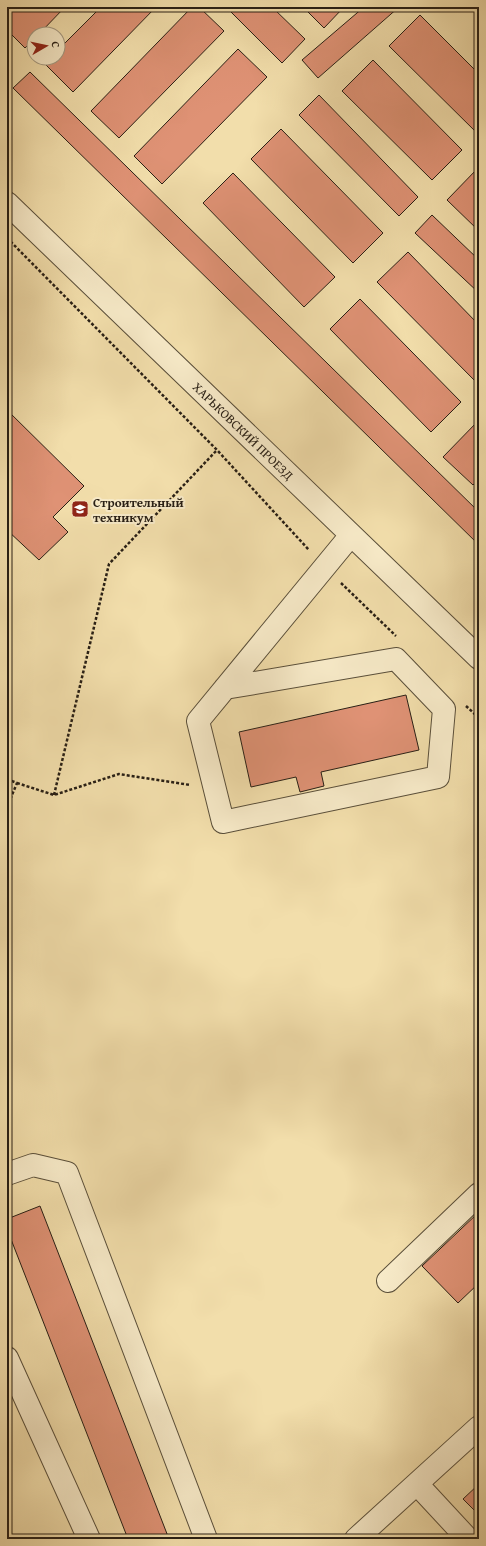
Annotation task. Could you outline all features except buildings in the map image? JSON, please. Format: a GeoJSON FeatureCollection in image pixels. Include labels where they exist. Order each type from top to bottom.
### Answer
{"type":"FeatureCollection","features":[{"type":"Feature","properties":{"kind":"street","name":"ХАРЬКОВСКИЙ ПРОЕЗД"},"geometry":{"type":"LineString","coordinates":[[7,203],[479,658]]}},
{"type":"Feature","properties":{"kind":"street"},"geometry":{"type":"LineString","coordinates":[[225,688],[396,659],[444,709],[438,777],[223,822],[198,721],[225,688],[324,567],[351,535]]}},
{"type":"Feature","properties":{"kind":"street"},"geometry":{"type":"LineString","coordinates":[[7,1174],[33,1165],[67,1173],[206,1539]]}},
{"type":"Feature","properties":{"kind":"street"},"geometry":{"type":"LineString","coordinates":[[388,1282],[479,1194]]}},
{"type":"Feature","properties":{"kind":"street"},"geometry":{"type":"LineString","coordinates":[[7,1358],[89,1539]]}},
{"type":"Feature","properties":{"kind":"street"},"geometry":{"type":"LineString","coordinates":[[356,1539],[479,1427]]}},
{"type":"Feature","properties":{"kind":"street"},"geometry":{"type":"LineString","coordinates":[[417,1484],[468,1539]]}},
{"type":"Feature","properties":{"kind":"path"},"geometry":{"type":"LineString","coordinates":[[7,238],[217,450],[324,567]]}},
{"type":"Feature","properties":{"kind":"path"},"geometry":{"type":"LineString","coordinates":[[54,795],[109,564],[217,450]]}},
{"type":"Feature","properties":{"kind":"path"},"geometry":{"type":"LineString","coordinates":[[7,779],[54,795],[119,774],[190,785],[212,778]]}},
{"type":"Feature","properties":{"kind":"path"},"geometry":{"type":"LineString","coordinates":[[7,807],[16,783]]}},
{"type":"Feature","properties":{"kind":"place","name":"Строительный техникум"},"geometry":{"type":"Point","coordinates":[80,509]}}]}
